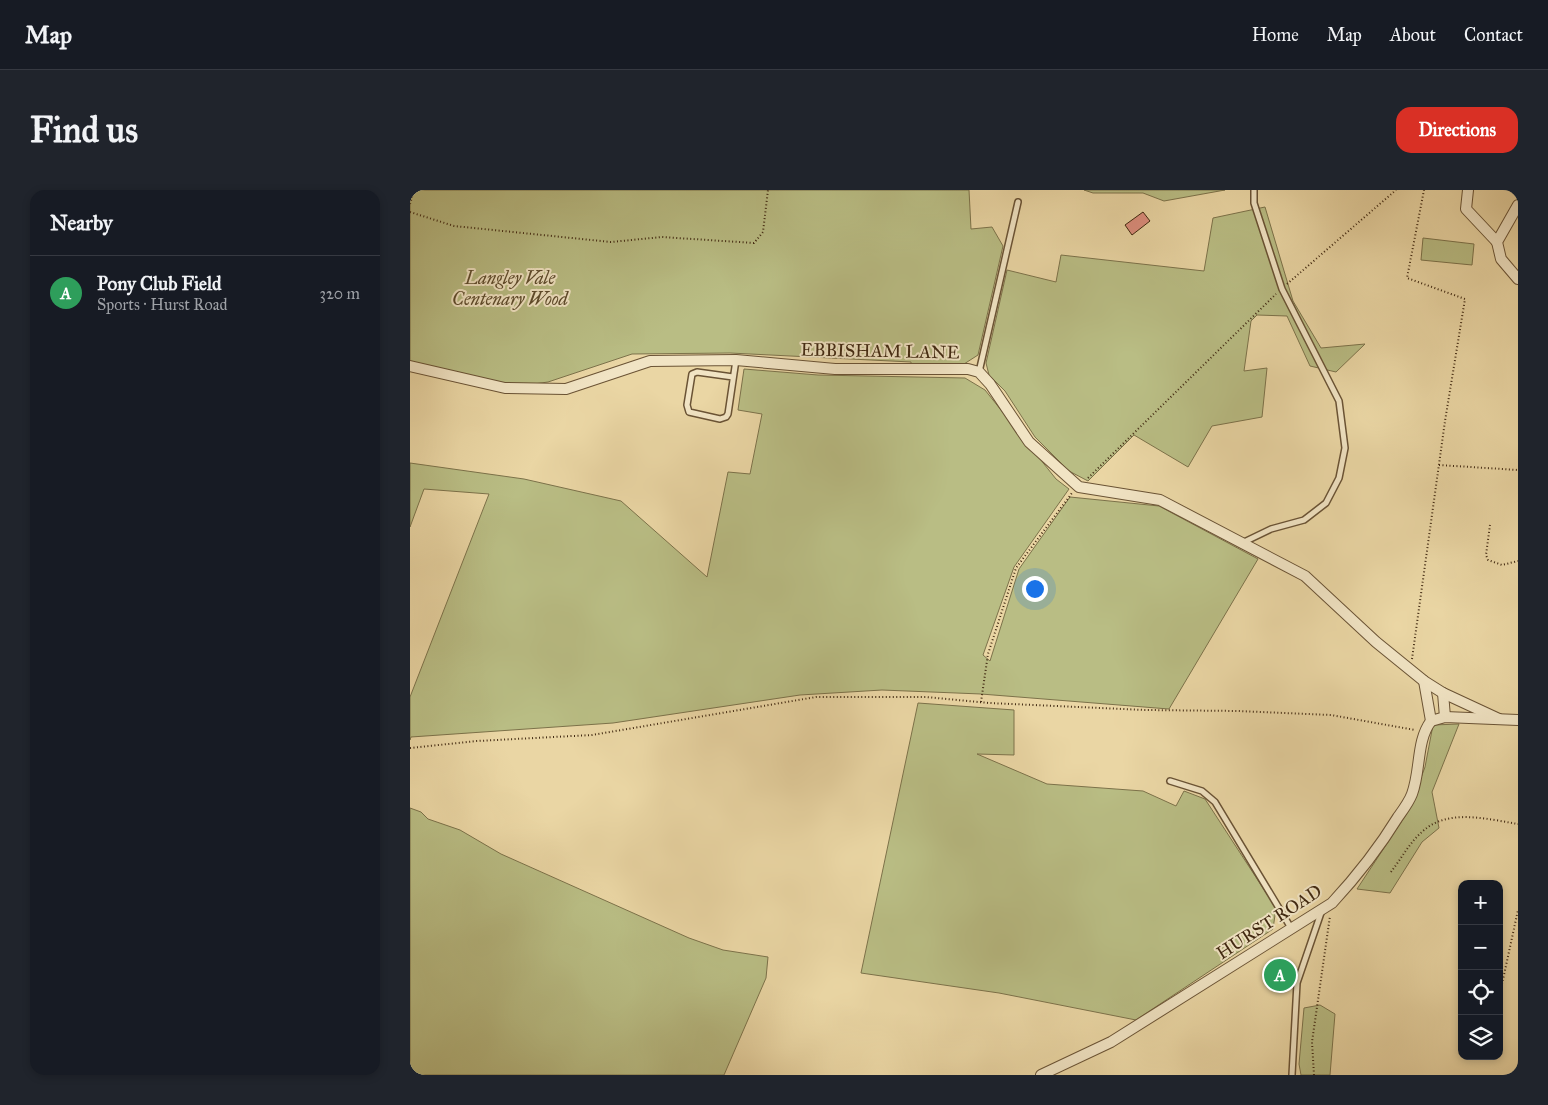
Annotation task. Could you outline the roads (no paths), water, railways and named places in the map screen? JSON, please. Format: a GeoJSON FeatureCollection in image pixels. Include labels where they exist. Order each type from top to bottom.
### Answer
{"type":"FeatureCollection","features":[{"type":"Feature","properties":{"kind":"street"},"geometry":{"type":"LineString","coordinates":[[1468,190],[1466,209],[1497,242],[1501,259],[1518,279]]}},
{"type":"Feature","properties":{"kind":"street"},"geometry":{"type":"LineString","coordinates":[[1497,242],[1518,205]]}},
{"type":"Feature","properties":{"kind":"street","name":"EBBISHAM LANE"},"geometry":{"type":"LineString","coordinates":[[410,366],[505,388],[566,389],[650,361],[736,360],[835,369],[968,369],[979,372],[990,384],[1029,442],[1079,487],[1160,500],[1242,543]]}},
{"type":"Feature","properties":{"kind":"street"},"geometry":{"type":"LineString","coordinates":[[1242,543],[1305,576],[1424,681],[1443,693],[1499,719]]}},
{"type":"Feature","properties":{"kind":"street"},"geometry":{"type":"LineString","coordinates":[[1424,681],[1431,721],[1445,717],[1518,720]]}},
{"type":"Feature","properties":{"kind":"street"},"geometry":{"type":"LineString","coordinates":[[1443,693],[1445,717]]}},
{"type":"Feature","properties":{"kind":"street","name":"HURST ROAD"},"geometry":{"type":"LineString","coordinates":[[1040,1075],[1111,1042],[1332,903],[1366,864],[1412,795],[1419,771],[1423,731],[1431,721]]}},
{"type":"Feature","properties":{"kind":"lane"},"geometry":{"type":"LineString","coordinates":[[1242,543],[1271,529],[1304,520],[1326,503],[1339,478],[1345,448],[1339,401],[1282,289],[1254,203],[1254,190]]}},
{"type":"Feature","properties":{"kind":"lane"},"geometry":{"type":"LineString","coordinates":[[979,372],[1018,202]]}},
{"type":"Feature","properties":{"kind":"lane"},"geometry":{"type":"LineString","coordinates":[[733,377],[697,372],[692,374],[687,405],[689,412],[720,419],[726,417],[736,360]]}},
{"type":"Feature","properties":{"kind":"lane"},"geometry":{"type":"LineString","coordinates":[[1170,781],[1202,792],[1215,802],[1292,928]]}},
{"type":"Feature","properties":{"kind":"lane"},"geometry":{"type":"LineString","coordinates":[[1292,1075],[1297,983],[1322,909]]}},
{"type":"Feature","properties":{"kind":"place","name":"Pony Club Field"},"geometry":{"type":"Point","coordinates":[1280,975]}},
{"type":"Feature","properties":{"kind":"park label","name":"Langley Vale Centenary Wood"},"geometry":{"type":"Point","coordinates":[510,288]}}]}
